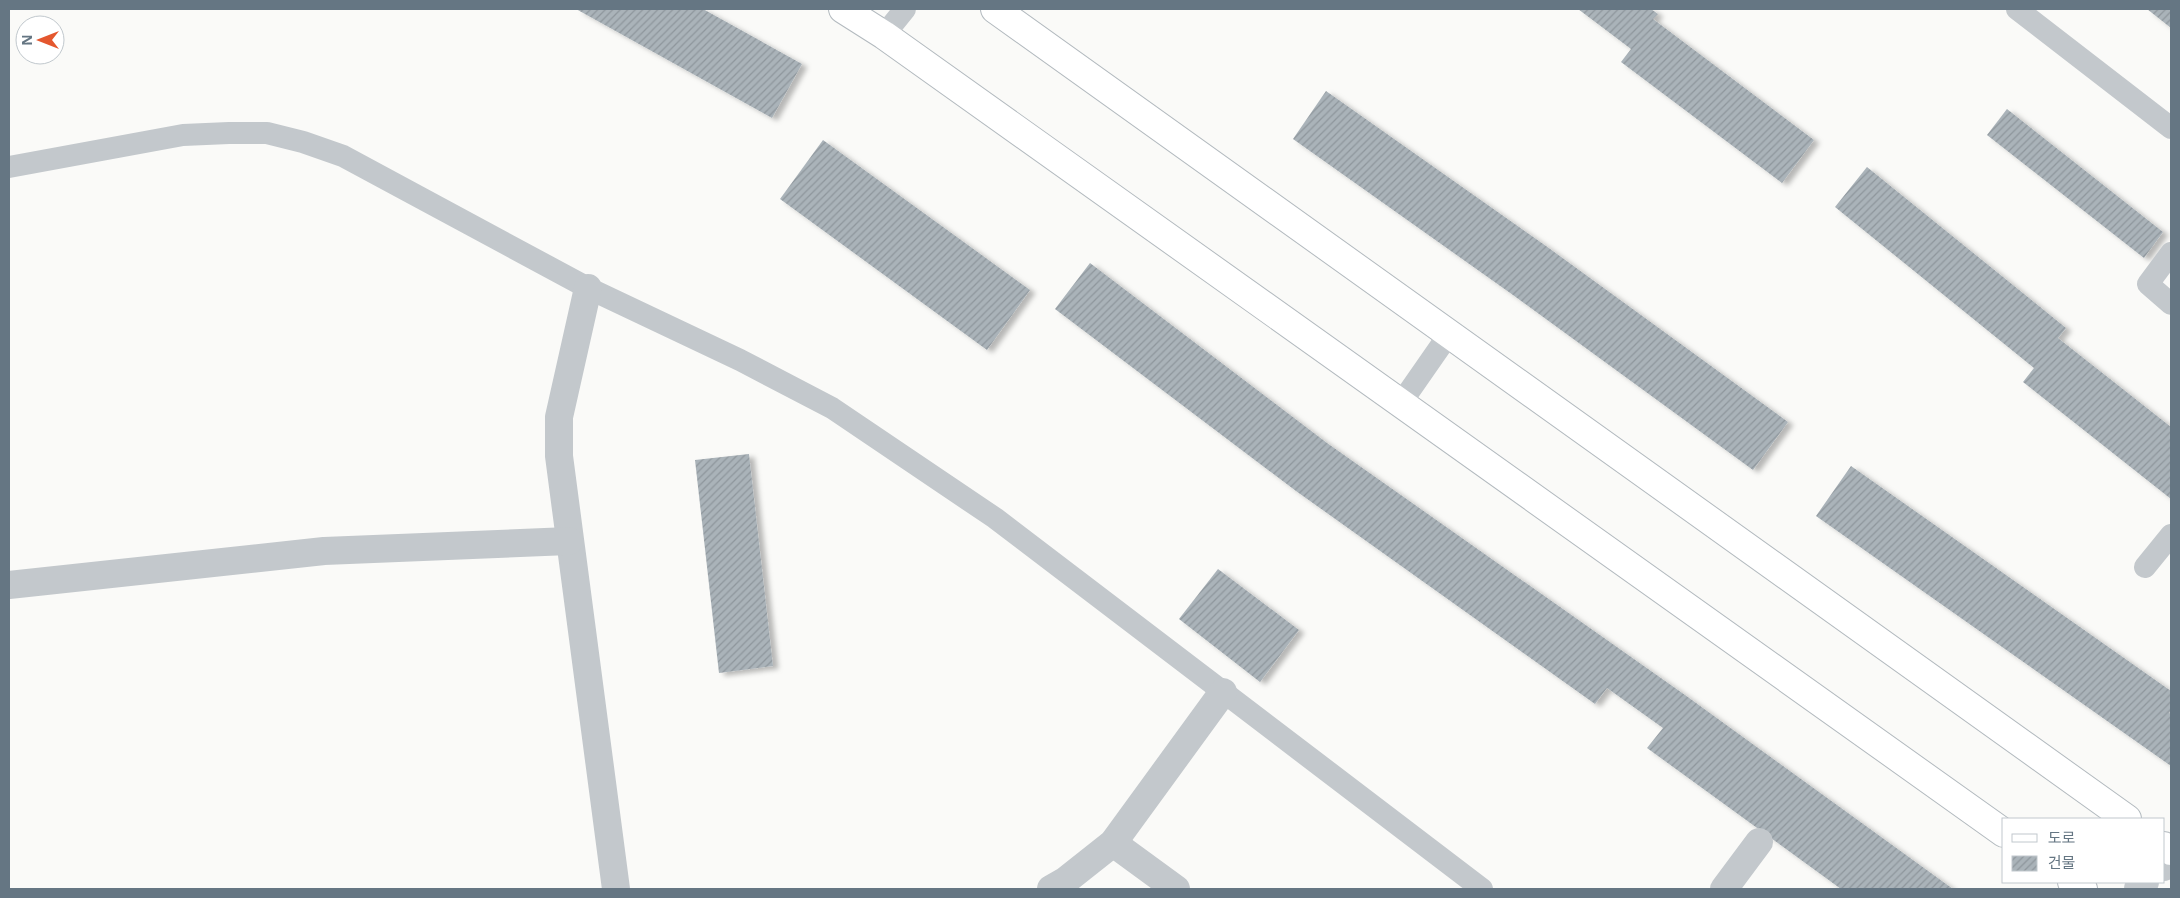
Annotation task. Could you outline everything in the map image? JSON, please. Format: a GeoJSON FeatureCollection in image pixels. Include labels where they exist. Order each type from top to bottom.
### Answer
{"type":"FeatureCollection","features":[{"type":"Feature","properties":{"kind":"main road"},"geometry":{"type":"LineString","coordinates":[[844,9],[884,35],[2002,832]]}},
{"type":"Feature","properties":{"kind":"main road"},"geometry":{"type":"LineString","coordinates":[[995,9],[2126,818]]}},
{"type":"Feature","properties":{"kind":"street"},"geometry":{"type":"LineString","coordinates":[[588,288],[559,417],[559,456],[616,889]]}},
{"type":"Feature","properties":{"kind":"street"},"geometry":{"type":"LineString","coordinates":[[9,585],[324,552],[569,541]]}},
{"type":"Feature","properties":{"kind":"street"},"geometry":{"type":"LineString","coordinates":[[1051,889],[1066,880],[1113,843],[1223,692]]}},
{"type":"Feature","properties":{"kind":"street"},"geometry":{"type":"LineString","coordinates":[[1724,889],[1759,842]]}},
{"type":"Feature","properties":{"kind":"street"},"geometry":{"type":"LineString","coordinates":[[1113,843],[1176,889]]}},
{"type":"Feature","properties":{"kind":"lane"},"geometry":{"type":"LineString","coordinates":[[884,35],[905,9]]}},
{"type":"Feature","properties":{"kind":"lane"},"geometry":{"type":"LineString","coordinates":[[2017,9],[2171,128]]}},
{"type":"Feature","properties":{"kind":"lane"},"geometry":{"type":"LineString","coordinates":[[9,167],[183,135],[267,133],[303,142],[343,156],[588,288],[740,360],[832,408],[994,518],[1482,889]]}},
{"type":"Feature","properties":{"kind":"lane"},"geometry":{"type":"LineString","coordinates":[[2171,253],[2148,284],[2171,304]]}},
{"type":"Feature","properties":{"kind":"lane"},"geometry":{"type":"LineString","coordinates":[[1401,404],[1449,334]]}},
{"type":"Feature","properties":{"kind":"lane"},"geometry":{"type":"LineString","coordinates":[[2145,567],[2171,535]]}},
{"type":"Feature","properties":{"kind":"building"},"geometry":{"type":"Polygon","coordinates":[[[576,9],[703,9],[802,64],[772,118],[576,9]]]}},
{"type":"Feature","properties":{"kind":"building"},"geometry":{"type":"Polygon","coordinates":[[[1578,9],[1651,9],[1658,14],[1653,19],[1814,140],[1782,183],[1621,62],[1631,49],[1578,9]]]}},
{"type":"Feature","properties":{"kind":"building"},"geometry":{"type":"Polygon","coordinates":[[[2147,9],[2171,9],[2171,28],[2147,9]]]}},
{"type":"Feature","properties":{"kind":"building"},"geometry":{"type":"Polygon","coordinates":[[[1326,91],[1546,246],[1788,422],[1753,470],[1513,295],[1293,139],[1326,91]]]}},
{"type":"Feature","properties":{"kind":"building"},"geometry":{"type":"Polygon","coordinates":[[[2007,109],[2163,232],[2144,258],[1987,135],[2007,109]]]}},
{"type":"Feature","properties":{"kind":"building"},"geometry":{"type":"Polygon","coordinates":[[[823,140],[1030,290],[987,350],[780,199],[823,140]]]}},
{"type":"Feature","properties":{"kind":"building"},"geometry":{"type":"Polygon","coordinates":[[[1867,167],[2066,328],[2058,338],[2171,427],[2171,499],[2023,382],[2034,368],[1835,207],[1867,167]]]}},
{"type":"Feature","properties":{"kind":"building"},"geometry":{"type":"Polygon","coordinates":[[[1090,263],[1327,443],[1685,695],[1953,889],[1841,889],[1647,748],[1663,728],[1607,688],[1595,704],[1296,491],[1055,309],[1090,263]]]}},
{"type":"Feature","properties":{"kind":"building"},"geometry":{"type":"Polygon","coordinates":[[[749,454],[773,666],[719,673],[695,460],[749,454]]]}},
{"type":"Feature","properties":{"kind":"building"},"geometry":{"type":"Polygon","coordinates":[[[1851,466],[2171,691],[2171,710],[2169,713],[2171,714],[2171,766],[1816,516],[1851,466]]]}},
{"type":"Feature","properties":{"kind":"building"},"geometry":{"type":"Polygon","coordinates":[[[1218,569],[1299,630],[1260,682],[1179,619],[1218,569]]]}}]}
